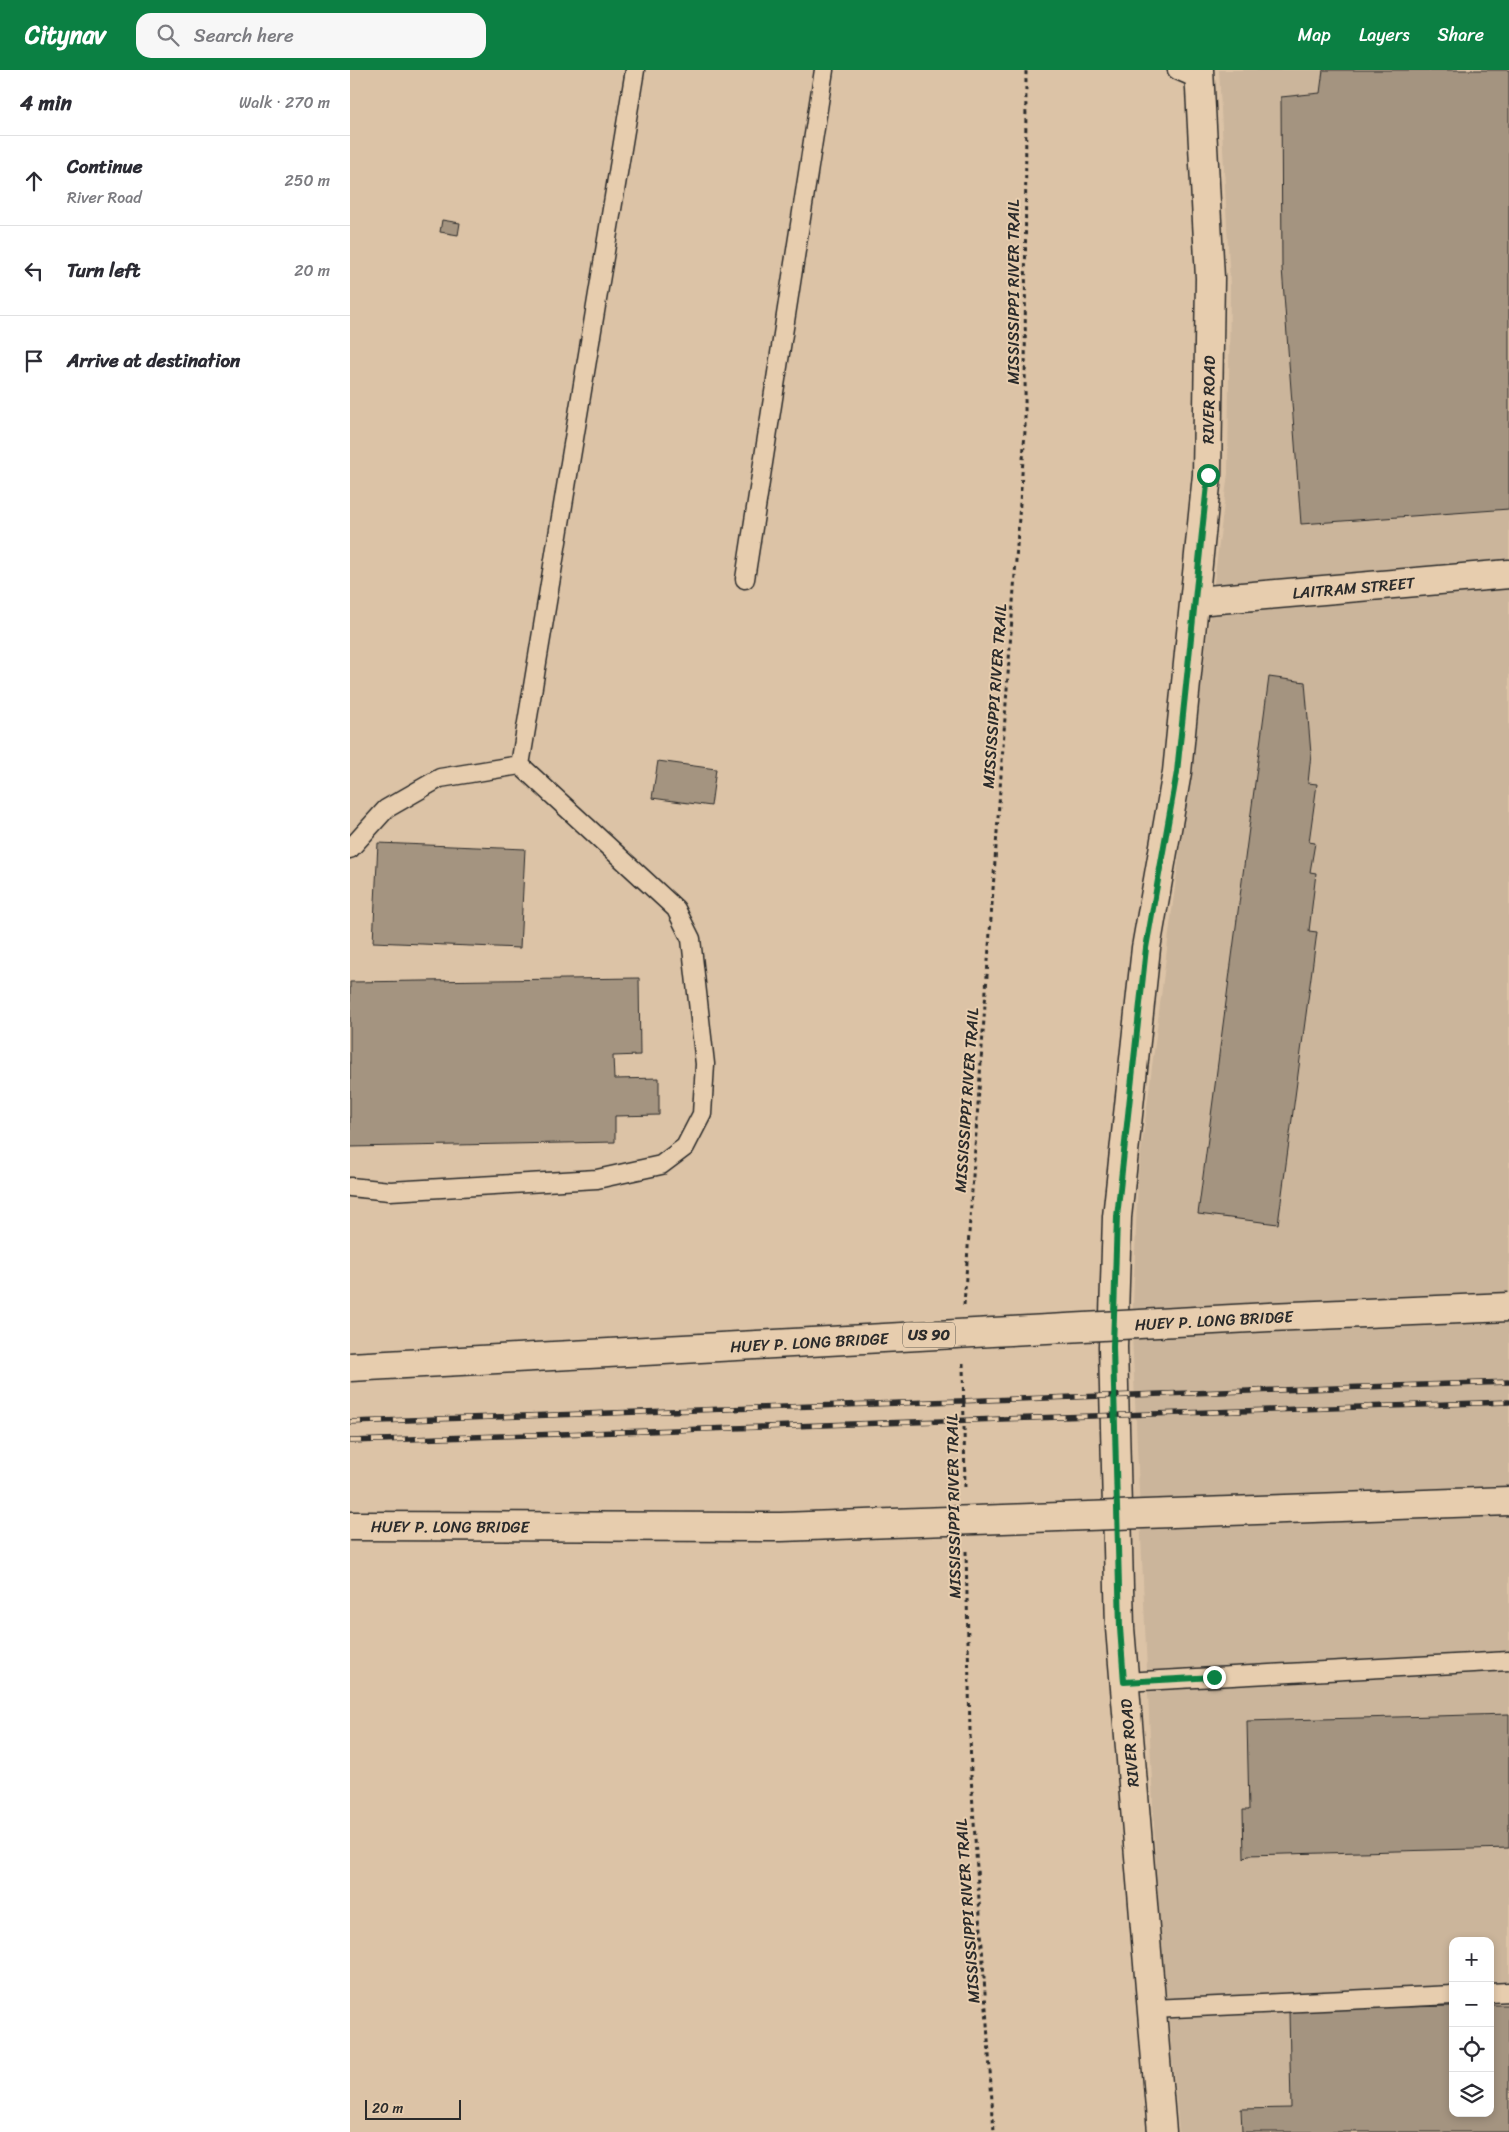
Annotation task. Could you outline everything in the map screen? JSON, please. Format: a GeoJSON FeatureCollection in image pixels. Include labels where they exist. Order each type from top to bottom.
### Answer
{"type":"FeatureCollection","features":[{"type":"Feature","properties":{"kind":"main road","name":"RIVER ROAD"},"geometry":{"type":"LineString","coordinates":[[1162,2132],[1120,1628],[1113,1347],[1117,1217],[1146,948],[1177,772],[1208,475],[1210,278],[1192,73]]}},
{"type":"Feature","properties":{"kind":"main road","name":"LAITRAM STREET"},"geometry":{"type":"LineString","coordinates":[[1196,601],[1509,574]]}},
{"type":"Feature","properties":{"kind":"main road","name":"HUEY P. LONG BRIDGE"},"geometry":{"type":"LineString","coordinates":[[350,1367],[1259,1318],[1509,1307]]}},
{"type":"Feature","properties":{"kind":"main road","name":"HUEY P. LONG BRIDGE"},"geometry":{"type":"LineString","coordinates":[[350,1526],[781,1527],[1509,1501]]}},
{"type":"Feature","properties":{"kind":"lane"},"geometry":{"type":"LineString","coordinates":[[520,765],[635,70]]}},
{"type":"Feature","properties":{"kind":"lane"},"geometry":{"type":"LineString","coordinates":[[745,579],[824,70]]}},
{"type":"Feature","properties":{"kind":"lane"},"geometry":{"type":"LineString","coordinates":[[350,849],[386,809],[440,778],[520,765]]}},
{"type":"Feature","properties":{"kind":"lane"},"geometry":{"type":"LineString","coordinates":[[350,1187],[390,1191],[597,1179],[661,1165],[685,1147],[702,1114],[705,1064],[691,939],[676,909],[520,765]]}},
{"type":"Feature","properties":{"kind":"lane"},"geometry":{"type":"LineString","coordinates":[[1124,1682],[1509,1661]]}},
{"type":"Feature","properties":{"kind":"lane"},"geometry":{"type":"LineString","coordinates":[[1494,1993],[1509,1992]]}},
{"type":"Feature","properties":{"kind":"lane"},"geometry":{"type":"LineString","coordinates":[[1152,2009],[1449,1995]]}},
{"type":"Feature","properties":{"kind":"path","name":"MISSISSIPPI RIVER TRAIL"},"geometry":{"type":"LineString","coordinates":[[964,1307],[1025,431],[1026,70]]}},
{"type":"Feature","properties":{"kind":"path","name":"MISSISSIPPI RIVER TRAIL"},"geometry":{"type":"LineString","coordinates":[[962,1355],[965,1492]]}},
{"type":"Feature","properties":{"kind":"path","name":"MISSISSIPPI RIVER TRAIL"},"geometry":{"type":"LineString","coordinates":[[966,1541],[971,1776],[994,2132]]}},
{"type":"Feature","properties":{"kind":"shaded area"},"geometry":{"type":"Polygon","coordinates":[[[1219,70],[1509,70],[1509,2132],[1179,2132],[1157,1895],[1132,1333],[1138,1176],[1228,473],[1230,285],[1219,70]]]}},
{"type":"Feature","properties":{"kind":"building"},"geometry":{"type":"Polygon","coordinates":[[[1323,70],[1509,70],[1509,509],[1301,524],[1282,268],[1281,97],[1320,93],[1323,70]]]}},
{"type":"Feature","properties":{"kind":"building"},"geometry":{"type":"Polygon","coordinates":[[[442,220],[460,223],[458,235],[440,232],[442,220]]]}},
{"type":"Feature","properties":{"kind":"building"},"geometry":{"type":"Polygon","coordinates":[[[1269,677],[1305,682],[1311,754],[1308,783],[1317,784],[1309,842],[1315,843],[1310,872],[1316,873],[1309,931],[1317,932],[1278,1224],[1198,1214],[1269,677]]]}},
{"type":"Feature","properties":{"kind":"building"},"geometry":{"type":"Polygon","coordinates":[[[658,761],[716,769],[711,806],[652,798],[658,761]]]}},
{"type":"Feature","properties":{"kind":"building"},"geometry":{"type":"Polygon","coordinates":[[[378,843],[525,849],[520,948],[373,942],[378,843]]]}},
{"type":"Feature","properties":{"kind":"building"},"geometry":{"type":"Polygon","coordinates":[[[639,978],[640,1055],[613,1056],[614,1079],[659,1078],[659,1115],[615,1116],[615,1142],[350,1147],[350,982],[639,978]]]}},
{"type":"Feature","properties":{"kind":"building"},"geometry":{"type":"Polygon","coordinates":[[[1509,1714],[1509,1848],[1248,1855],[1244,1859],[1243,1810],[1249,1810],[1247,1721],[1509,1714]]]}},
{"type":"Feature","properties":{"kind":"building"},"geometry":{"type":"Polygon","coordinates":[[[1494,2005],[1509,2005],[1509,2132],[1242,2132],[1241,2109],[1291,2108],[1289,2011],[1305,2011],[1305,2009],[1449,2006],[1449,2117],[1494,2117],[1494,2005]]]}},
{"type":"Feature","properties":{"kind":"railway"},"geometry":{"type":"LineString","coordinates":[[350,1422],[1509,1382]]}},
{"type":"Feature","properties":{"kind":"railway"},"geometry":{"type":"LineString","coordinates":[[350,1441],[1509,1402]]}},
{"type":"Feature","properties":{"kind":"route"},"geometry":{"type":"LineString","coordinates":[[1208,475],[1177,772],[1146,948],[1117,1217],[1113,1347],[1120,1628],[1124,1682],[1214,1677]]}}]}
